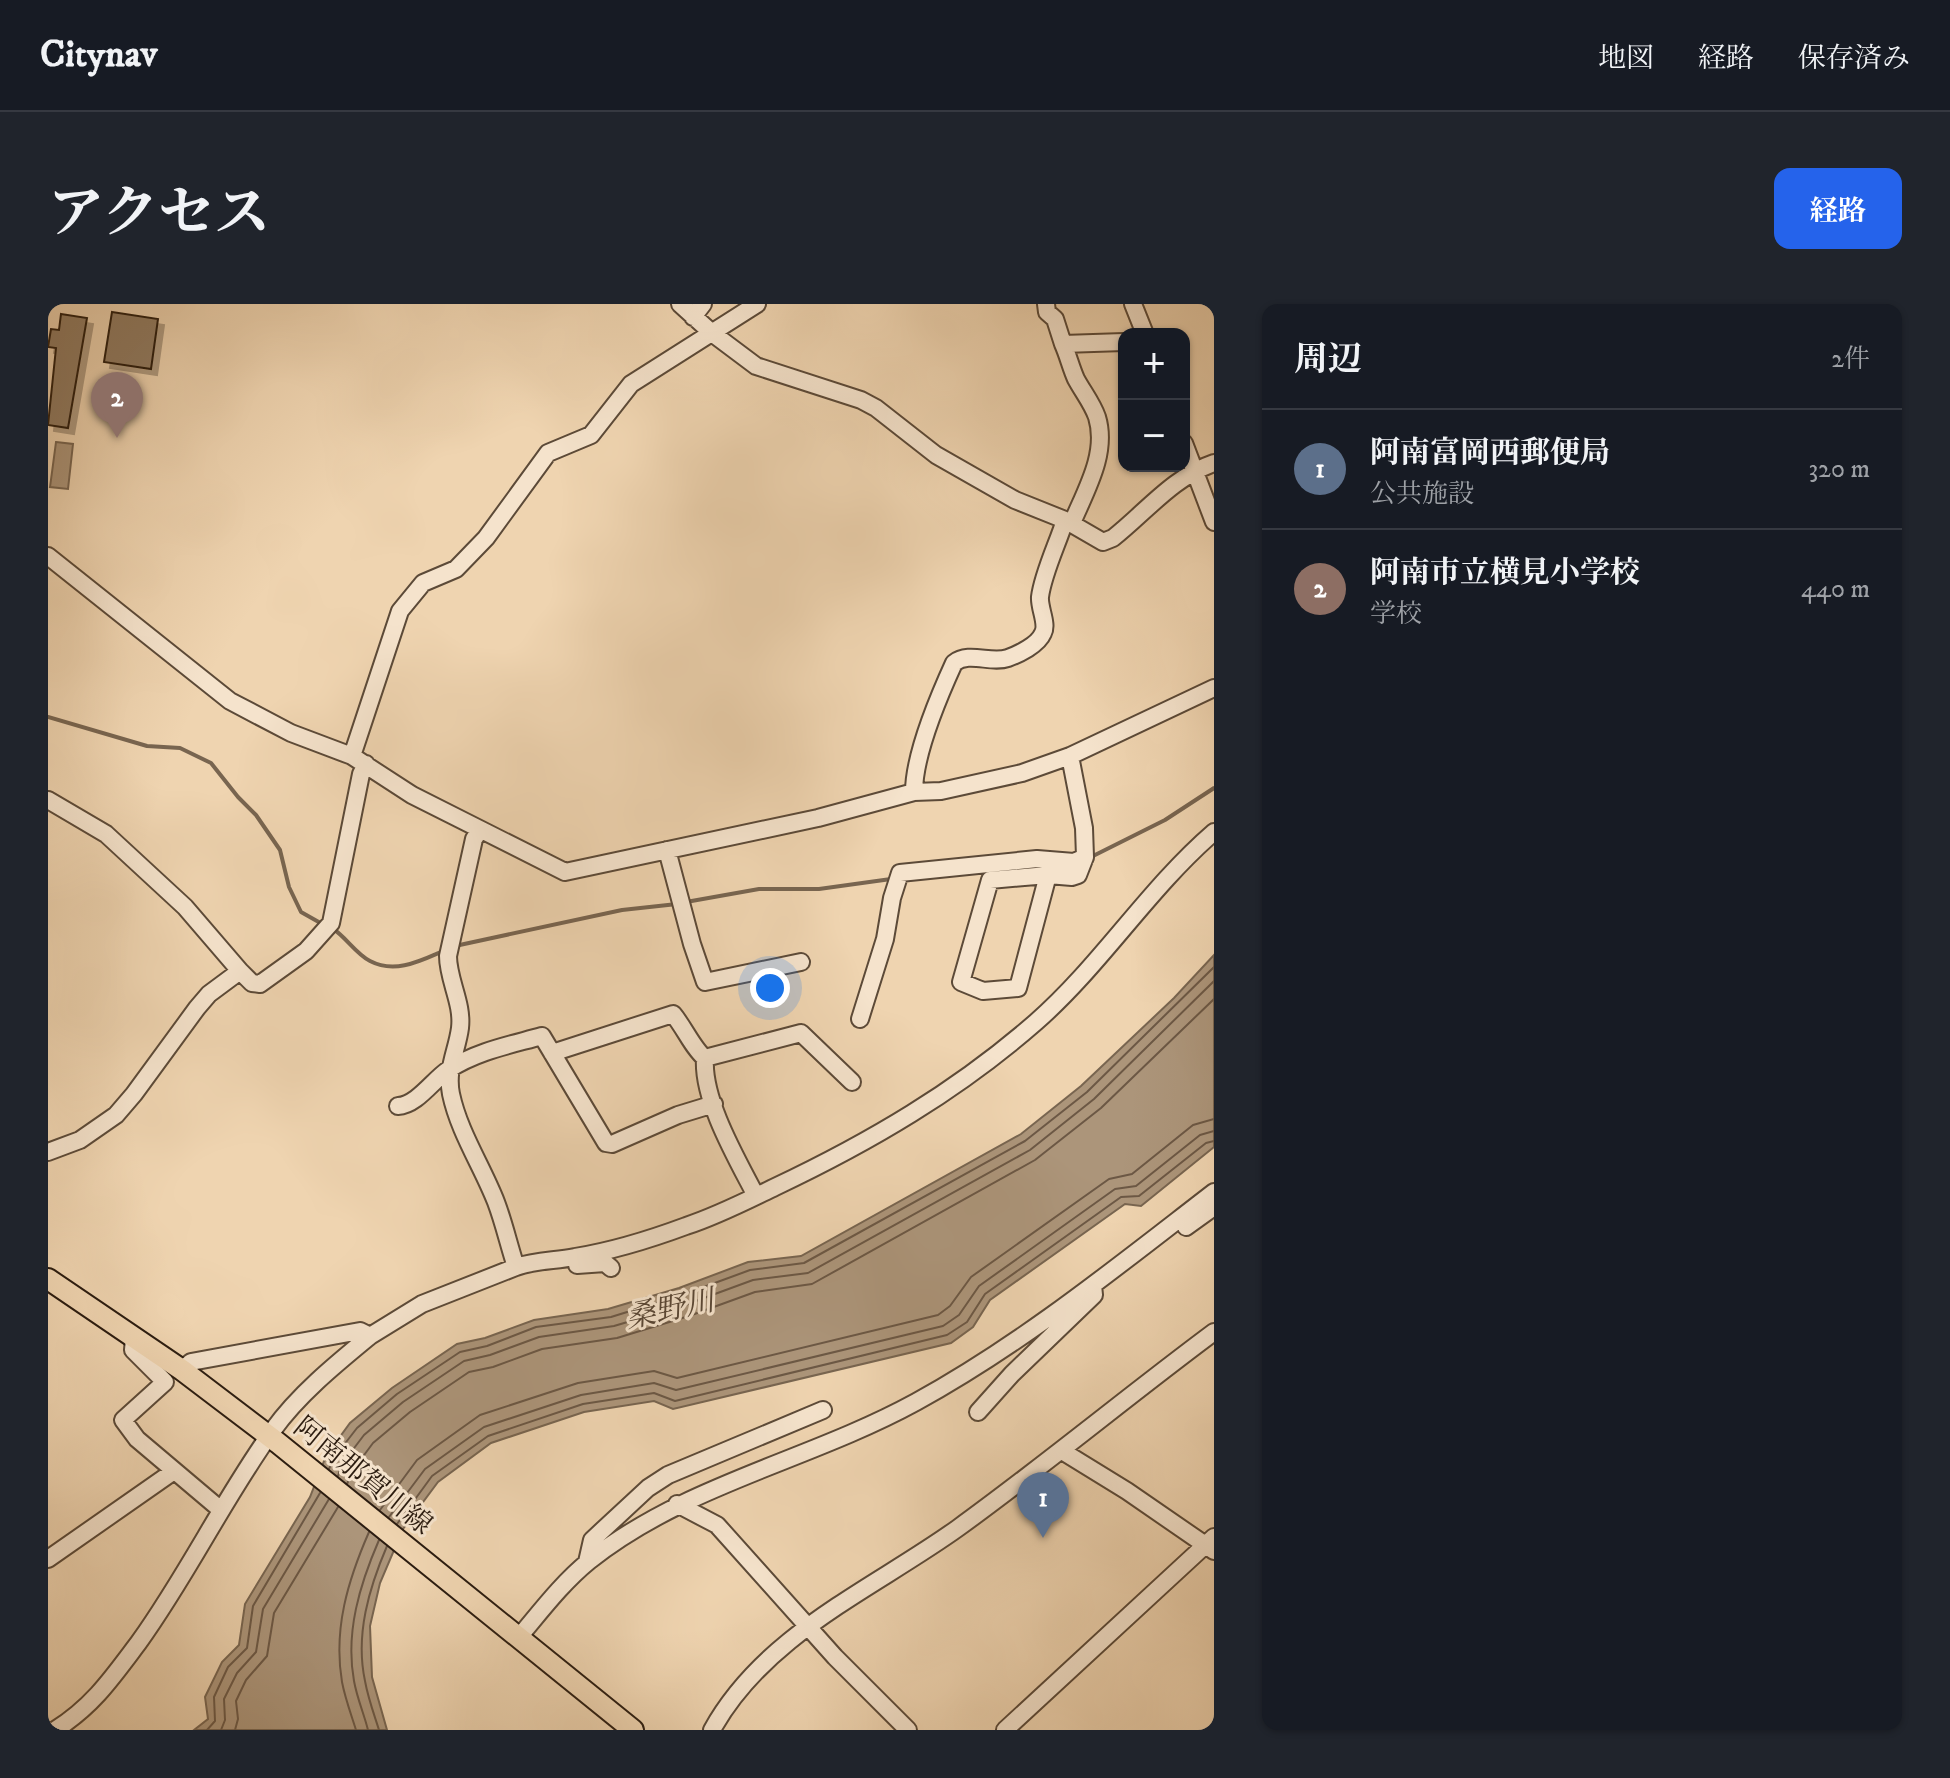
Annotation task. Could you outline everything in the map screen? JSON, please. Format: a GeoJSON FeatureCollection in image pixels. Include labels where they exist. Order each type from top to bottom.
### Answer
{"type":"FeatureCollection","features":[{"type":"Feature","properties":{"kind":"main road","name":"阿南那賀川線"},"geometry":{"type":"LineString","coordinates":[[48,1279],[182,1370],[269,1436],[633,1730]]}},
{"type":"Feature","properties":{"kind":"street"},"geometry":{"type":"LineString","coordinates":[[680,304],[698,311],[712,333],[756,366],[861,400],[876,408],[936,455],[1015,500],[1069,522],[1103,542],[1113,538],[1161,494],[1194,470],[1214,463]]}},
{"type":"Feature","properties":{"kind":"street"},"geometry":{"type":"LineString","coordinates":[[48,800],[106,834],[185,907],[252,983],[260,984],[306,951],[331,923],[361,774],[359,760],[400,611],[423,583],[456,569],[486,538],[548,453],[591,435],[631,384],[757,304]]}},
{"type":"Feature","properties":{"kind":"street"},"geometry":{"type":"LineString","coordinates":[[914,792],[914,780],[931,722],[954,663],[969,658],[998,661],[1015,655],[1042,636],[1045,630],[1040,598],[1069,522],[1094,471],[1101,433],[1091,401],[1075,377],[1055,319],[1047,312],[1046,304]]}},
{"type":"Feature","properties":{"kind":"street"},"geometry":{"type":"LineString","coordinates":[[1133,304],[1143,328]]}},
{"type":"Feature","properties":{"kind":"street"},"geometry":{"type":"LineString","coordinates":[[1063,344],[1118,342]]}},
{"type":"Feature","properties":{"kind":"street"},"geometry":{"type":"LineString","coordinates":[[1190,459],[1214,522]]}},
{"type":"Feature","properties":{"kind":"street"},"geometry":{"type":"LineString","coordinates":[[48,556],[230,701],[291,733],[359,760],[412,795],[565,872],[818,818],[914,792],[941,791],[1022,773],[1070,756],[1214,688]]}},
{"type":"Feature","properties":{"kind":"street"},"geometry":{"type":"LineString","coordinates":[[1048,875],[1018,988],[983,991],[961,982],[990,880],[1048,875],[1078,875],[1085,857],[1084,828],[1070,756]]}},
{"type":"Feature","properties":{"kind":"street"},"geometry":{"type":"LineString","coordinates":[[480,830],[474,839],[448,956],[448,972],[456,995],[460,1028],[449,1069],[451,1094],[496,1202],[516,1267]]}},
{"type":"Feature","properties":{"kind":"street"},"geometry":{"type":"LineString","coordinates":[[55,1730],[80,1714],[111,1681],[161,1611],[269,1436],[342,1359],[370,1336],[422,1304],[516,1267],[534,1261],[575,1257],[687,1226],[756,1196],[915,1113],[979,1070],[1037,1021],[1083,977],[1183,859],[1214,832]]}},
{"type":"Feature","properties":{"kind":"street"},"geometry":{"type":"LineString","coordinates":[[667,850],[705,982],[801,962]]}},
{"type":"Feature","properties":{"kind":"street"},"geometry":{"type":"LineString","coordinates":[[860,1019],[885,939],[900,873],[1037,859],[1074,862],[1085,857]]}},
{"type":"Feature","properties":{"kind":"street"},"geometry":{"type":"LineString","coordinates":[[48,1152],[80,1140],[116,1115],[209,994],[240,971]]}},
{"type":"Feature","properties":{"kind":"street"},"geometry":{"type":"LineString","coordinates":[[552,1053],[673,1014],[705,1058],[714,1104],[723,1130],[756,1196]]}},
{"type":"Feature","properties":{"kind":"street"},"geometry":{"type":"LineString","coordinates":[[705,1058],[801,1033],[852,1082]]}},
{"type":"Feature","properties":{"kind":"street"},"geometry":{"type":"LineString","coordinates":[[398,1106],[405,1106],[449,1069],[496,1046],[508,1046],[542,1036],[606,1143],[612,1144],[678,1115],[714,1104]]}},
{"type":"Feature","properties":{"kind":"street"},"geometry":{"type":"LineString","coordinates":[[978,1412],[1093,1289],[1214,1192]]}},
{"type":"Feature","properties":{"kind":"street"},"geometry":{"type":"LineString","coordinates":[[511,1631],[587,1562],[639,1525],[729,1480],[851,1435],[917,1402],[987,1360],[1214,1207]]}},
{"type":"Feature","properties":{"kind":"street"},"geometry":{"type":"LineString","coordinates":[[516,1267],[605,1263],[611,1268]]}},
{"type":"Feature","properties":{"kind":"street"},"geometry":{"type":"LineString","coordinates":[[182,1370],[191,1362],[278,1344],[360,1331],[370,1336]]}},
{"type":"Feature","properties":{"kind":"street"},"geometry":{"type":"LineString","coordinates":[[712,1730],[724,1708],[777,1650],[955,1530],[1214,1332]]}},
{"type":"Feature","properties":{"kind":"street"},"geometry":{"type":"LineString","coordinates":[[134,1338],[133,1350],[165,1382],[123,1420],[137,1439],[221,1510]]}},
{"type":"Feature","properties":{"kind":"street"},"geometry":{"type":"LineString","coordinates":[[587,1562],[592,1540],[648,1488],[668,1475],[823,1410]]}},
{"type":"Feature","properties":{"kind":"street"},"geometry":{"type":"LineString","coordinates":[[1005,1730],[1212,1545],[1062,1451]]}},
{"type":"Feature","properties":{"kind":"street"},"geometry":{"type":"LineString","coordinates":[[48,1559],[174,1471]]}},
{"type":"Feature","properties":{"kind":"street"},"geometry":{"type":"LineString","coordinates":[[677,1504],[717,1525],[808,1627],[908,1730]]}},
{"type":"Feature","properties":{"kind":"water"},"geometry":{"type":"Polygon","coordinates":[[[56,442],[73,444],[68,489],[50,487],[56,442]]]}},
{"type":"Feature","properties":{"kind":"water","name":"桑野川"},"geometry":{"type":"Polygon","coordinates":[[[1214,955],[1214,1147],[1141,1206],[1125,1204],[990,1300],[973,1327],[951,1343],[673,1409],[654,1401],[584,1412],[491,1443],[438,1482],[403,1529],[380,1583],[370,1626],[372,1677],[387,1730],[194,1730],[208,1719],[205,1697],[222,1662],[239,1645],[245,1604],[310,1497],[326,1456],[350,1423],[392,1388],[457,1344],[485,1338],[534,1320],[608,1309],[679,1288],[748,1262],[801,1256],[1021,1134],[1081,1086],[1174,998],[1214,955]]]}},
{"type":"Feature","properties":{"kind":"building"},"geometry":{"type":"Polygon","coordinates":[[[112,312],[158,319],[151,369],[104,362],[112,312]]]}},
{"type":"Feature","properties":{"kind":"building"},"geometry":{"type":"Polygon","coordinates":[[[61,314],[87,318],[68,428],[48,425],[56,348],[48,347],[51,329],[59,330],[61,314]]]}},
{"type":"Feature","properties":{"kind":"waterway"},"geometry":{"type":"LineString","coordinates":[[48,717],[147,746],[180,748],[211,763],[256,815],[280,850],[289,887],[301,912],[324,925]]}},
{"type":"Feature","properties":{"kind":"waterway"},"geometry":{"type":"LineString","coordinates":[[1091,857],[1165,820],[1214,788]]}},
{"type":"Feature","properties":{"kind":"waterway"},"geometry":{"type":"LineString","coordinates":[[686,902],[759,889],[819,889],[891,879]]}},
{"type":"Feature","properties":{"kind":"waterway"},"geometry":{"type":"LineString","coordinates":[[455,946],[622,910],[677,904]]}},
{"type":"Feature","properties":{"kind":"waterway"},"geometry":{"type":"LineString","coordinates":[[332,928],[365,958],[379,965],[407,965],[443,951]]}},
{"type":"Feature","properties":{"kind":"place","name":"阿南市立横見小学校"},"geometry":{"type":"Point","coordinates":[117,438]}},
{"type":"Feature","properties":{"kind":"place","name":"阿南富岡西郵便局"},"geometry":{"type":"Point","coordinates":[1043,1538]}}]}
